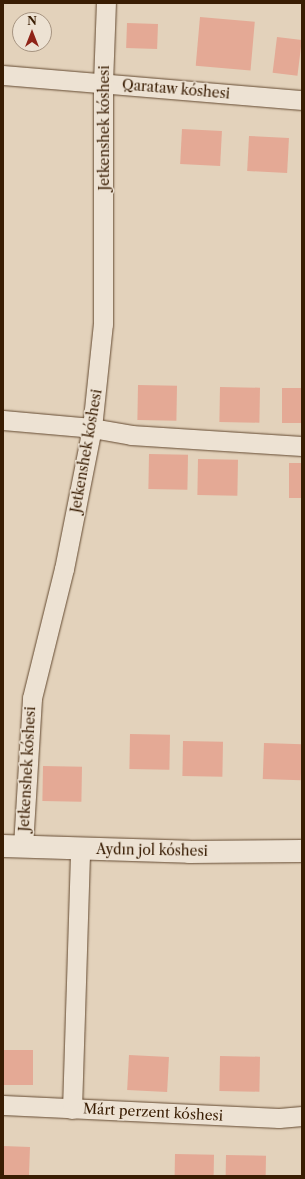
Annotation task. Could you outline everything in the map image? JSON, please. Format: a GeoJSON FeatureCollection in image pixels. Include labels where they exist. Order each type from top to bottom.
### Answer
{"type":"FeatureCollection","features":[{"type":"Feature","properties":{"kind":"street","name":"Jetkenshek kóshesi"},"geometry":{"type":"LineString","coordinates":[[13,846],[32,698],[64,569],[92,428],[103,324],[103,83],[106,3]]}},
{"type":"Feature","properties":{"kind":"street","name":"Qarataw kóshesi"},"geometry":{"type":"LineString","coordinates":[[3,75],[302,100]]}},
{"type":"Feature","properties":{"kind":"street"},"geometry":{"type":"LineString","coordinates":[[3,420],[92,428],[131,435],[302,446]]}},
{"type":"Feature","properties":{"kind":"street","name":"Aydın jol kóshesi"},"geometry":{"type":"LineString","coordinates":[[13,846],[189,852],[302,851]]}},
{"type":"Feature","properties":{"kind":"street"},"geometry":{"type":"LineString","coordinates":[[72,1109],[80,848]]}},
{"type":"Feature","properties":{"kind":"street","name":"Márt perzent kóshesi"},"geometry":{"type":"LineString","coordinates":[[3,1105],[279,1118],[302,1116]]}},
{"type":"Feature","properties":{"kind":"building"},"geometry":{"type":"Polygon","coordinates":[[[200,17],[255,22],[251,71],[196,66],[200,17]]]}},
{"type":"Feature","properties":{"kind":"building"},"geometry":{"type":"Polygon","coordinates":[[[127,23],[158,24],[157,49],[126,48],[127,23]]]}},
{"type":"Feature","properties":{"kind":"building"},"geometry":{"type":"Polygon","coordinates":[[[277,37],[302,40],[297,76],[273,73],[277,37]]]}},
{"type":"Feature","properties":{"kind":"building"},"geometry":{"type":"Polygon","coordinates":[[[182,129],[222,131],[220,166],[180,164],[182,129]]]}},
{"type":"Feature","properties":{"kind":"building"},"geometry":{"type":"Polygon","coordinates":[[[249,136],[289,138],[287,173],[247,171],[249,136]]]}},
{"type":"Feature","properties":{"kind":"building"},"geometry":{"type":"Polygon","coordinates":[[[138,385],[177,386],[176,421],[137,420],[138,385]]]}},
{"type":"Feature","properties":{"kind":"building"},"geometry":{"type":"Polygon","coordinates":[[[220,387],[260,388],[259,423],[219,422],[220,387]]]}},
{"type":"Feature","properties":{"kind":"building"},"geometry":{"type":"Polygon","coordinates":[[[282,388],[302,388],[302,423],[282,423],[282,388]]]}},
{"type":"Feature","properties":{"kind":"building"},"geometry":{"type":"Polygon","coordinates":[[[149,454],[188,455],[187,490],[148,489],[149,454]]]}},
{"type":"Feature","properties":{"kind":"building"},"geometry":{"type":"Polygon","coordinates":[[[198,459],[238,460],[237,496],[197,495],[198,459]]]}},
{"type":"Feature","properties":{"kind":"building"},"geometry":{"type":"Polygon","coordinates":[[[289,463],[302,463],[302,498],[289,498],[289,463]]]}},
{"type":"Feature","properties":{"kind":"building"},"geometry":{"type":"Polygon","coordinates":[[[130,734],[170,735],[169,770],[129,769],[130,734]]]}},
{"type":"Feature","properties":{"kind":"building"},"geometry":{"type":"Polygon","coordinates":[[[183,741],[223,742],[222,777],[182,776],[183,741]]]}},
{"type":"Feature","properties":{"kind":"building"},"geometry":{"type":"Polygon","coordinates":[[[264,743],[302,744],[301,780],[263,779],[264,743]]]}},
{"type":"Feature","properties":{"kind":"building"},"geometry":{"type":"Polygon","coordinates":[[[43,766],[82,767],[81,802],[42,801],[43,766]]]}},
{"type":"Feature","properties":{"kind":"building"},"geometry":{"type":"Polygon","coordinates":[[[3,1050],[33,1050],[33,1085],[3,1085],[3,1050]]]}},
{"type":"Feature","properties":{"kind":"building"},"geometry":{"type":"Polygon","coordinates":[[[129,1055],[169,1057],[167,1092],[127,1090],[129,1055]]]}},
{"type":"Feature","properties":{"kind":"building"},"geometry":{"type":"Polygon","coordinates":[[[220,1056],[260,1057],[259,1092],[219,1091],[220,1056]]]}},
{"type":"Feature","properties":{"kind":"building"},"geometry":{"type":"Polygon","coordinates":[[[3,1146],[30,1147],[29,1176],[3,1176],[3,1146]]]}},
{"type":"Feature","properties":{"kind":"building"},"geometry":{"type":"Polygon","coordinates":[[[175,1154],[214,1155],[214,1176],[175,1176],[175,1154]]]}},
{"type":"Feature","properties":{"kind":"building"},"geometry":{"type":"Polygon","coordinates":[[[226,1155],[266,1156],[266,1176],[226,1176],[226,1155]]]}}]}
